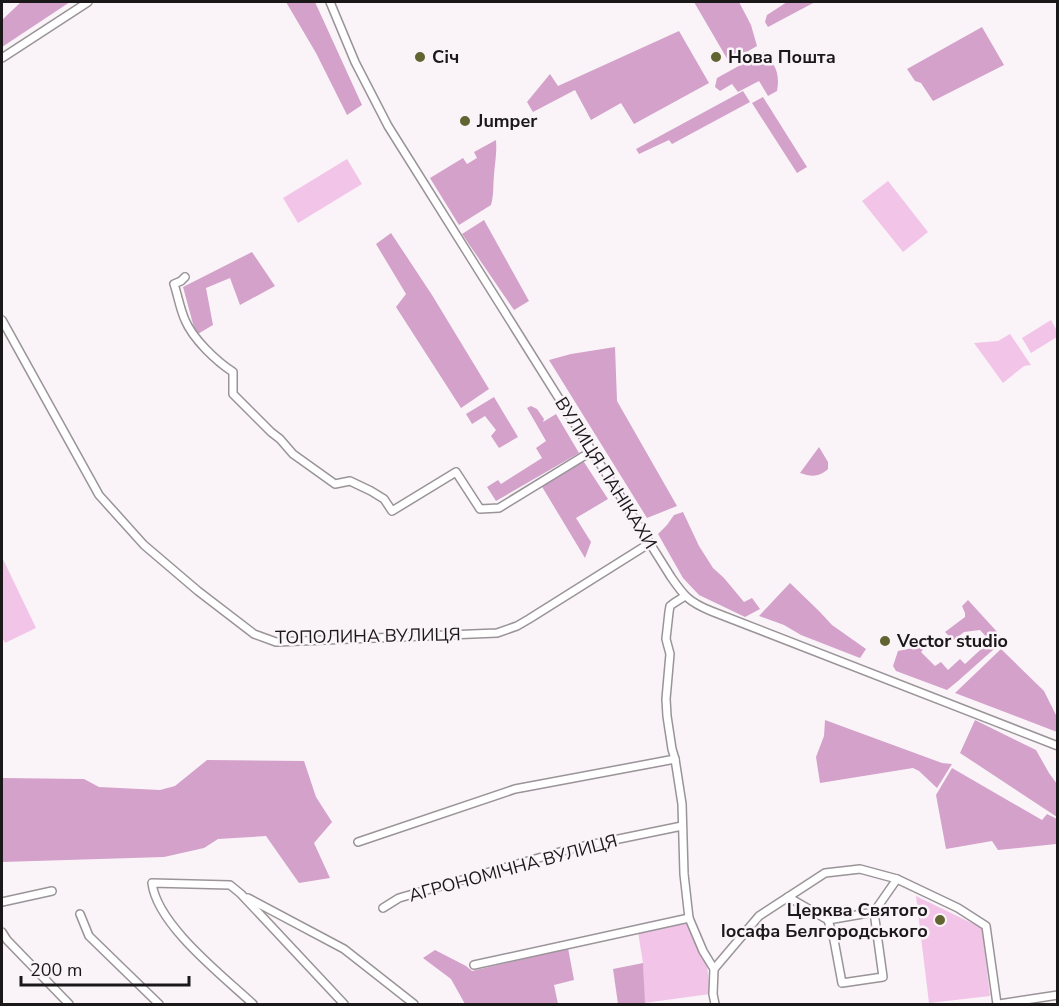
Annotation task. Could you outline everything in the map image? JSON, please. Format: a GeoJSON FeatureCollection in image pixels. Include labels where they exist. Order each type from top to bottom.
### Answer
{"type":"FeatureCollection","features":[{"type":"Feature","properties":{"kind":"street"},"geometry":{"type":"LineString","coordinates":[[2,58],[88,2]]}},
{"type":"Feature","properties":{"kind":"street","name":"ВУЛИЦЯ ПАНІКАХИ"},"geometry":{"type":"LineString","coordinates":[[330,2],[355,62],[388,126],[685,596],[704,609],[1058,746]]}},
{"type":"Feature","properties":{"kind":"street"},"geometry":{"type":"LineString","coordinates":[[185,277],[181,282],[174,284],[185,321],[195,337],[232,372],[233,394],[293,454],[335,484],[350,481],[371,491],[384,499],[392,511],[456,472],[480,509],[499,508],[592,451]]}},
{"type":"Feature","properties":{"kind":"street","name":"ТОПОЛИНА ВУЛИЦЯ"},"geometry":{"type":"LineString","coordinates":[[2,320],[99,495],[144,545],[171,568],[254,634],[276,642],[488,634],[505,630],[529,619],[650,543]]}},
{"type":"Feature","properties":{"kind":"street"},"geometry":{"type":"LineString","coordinates":[[685,596],[670,606],[666,635],[670,654],[666,699],[667,716],[682,804],[684,874],[689,918],[703,951],[714,969],[715,1005]]}},
{"type":"Feature","properties":{"kind":"street"},"geometry":{"type":"LineString","coordinates":[[358,842],[515,789],[675,759]]}},
{"type":"Feature","properties":{"kind":"street","name":"АГРОНОМІЧНА ВУЛИЦЯ"},"geometry":{"type":"LineString","coordinates":[[382,908],[399,898],[570,849],[682,826]]}},
{"type":"Feature","properties":{"kind":"street"},"geometry":{"type":"LineString","coordinates":[[714,969],[759,916],[825,873],[860,869],[897,879],[958,908],[986,926],[998,1005],[1058,995]]}},
{"type":"Feature","properties":{"kind":"street"},"geometry":{"type":"LineString","coordinates":[[828,920],[842,983],[883,977],[874,912],[897,879]]}},
{"type":"Feature","properties":{"kind":"street"},"geometry":{"type":"LineString","coordinates":[[253,1005],[181,937],[153,895],[152,884],[230,885],[345,1005]]}},
{"type":"Feature","properties":{"kind":"street"},"geometry":{"type":"LineString","coordinates":[[2,902],[52,891]]}},
{"type":"Feature","properties":{"kind":"street"},"geometry":{"type":"LineString","coordinates":[[241,894],[344,949],[414,1005]]}},
{"type":"Feature","properties":{"kind":"street"},"geometry":{"type":"LineString","coordinates":[[788,897],[828,920],[874,912]]}},
{"type":"Feature","properties":{"kind":"street"},"geometry":{"type":"LineString","coordinates":[[80,914],[89,936],[159,1005]]}},
{"type":"Feature","properties":{"kind":"street"},"geometry":{"type":"LineString","coordinates":[[474,965],[689,918]]}},
{"type":"Feature","properties":{"kind":"street"},"geometry":{"type":"LineString","coordinates":[[2,932],[69,1005]]}},
{"type":"Feature","properties":{"kind":"shaded area"},"geometry":{"type":"Polygon","coordinates":[[[21,2],[70,2],[2,47],[2,20],[21,2]]]}},
{"type":"Feature","properties":{"kind":"shaded area"},"geometry":{"type":"Polygon","coordinates":[[[286,2],[315,2],[362,105],[347,115],[316,53],[286,2]]]}},
{"type":"Feature","properties":{"kind":"shaded area"},"geometry":{"type":"Polygon","coordinates":[[[694,2],[739,2],[751,25],[757,46],[729,62],[694,2]]]}},
{"type":"Feature","properties":{"kind":"shaded area"},"geometry":{"type":"Polygon","coordinates":[[[787,2],[815,2],[768,27],[765,22],[767,15],[787,2]]]}},
{"type":"Feature","properties":{"kind":"shaded area"},"geometry":{"type":"Polygon","coordinates":[[[982,27],[1004,65],[933,101],[921,83],[915,81],[907,69],[982,27]]]}},
{"type":"Feature","properties":{"kind":"shaded area"},"geometry":{"type":"Polygon","coordinates":[[[679,31],[709,83],[634,124],[621,103],[591,120],[575,90],[533,112],[527,102],[550,74],[558,86],[679,31]]]}},
{"type":"Feature","properties":{"kind":"shaded area"},"geometry":{"type":"Polygon","coordinates":[[[764,52],[776,70],[777,91],[768,96],[759,81],[738,92],[732,84],[720,91],[715,87],[717,78],[764,52]]]}},
{"type":"Feature","properties":{"kind":"shaded area"},"geometry":{"type":"Polygon","coordinates":[[[743,91],[750,102],[672,144],[669,140],[639,154],[636,149],[743,91]]]}},
{"type":"Feature","properties":{"kind":"shaded area"},"geometry":{"type":"Polygon","coordinates":[[[763,97],[807,167],[797,173],[752,103],[763,97]]]}},
{"type":"Feature","properties":{"kind":"shaded area"},"geometry":{"type":"Polygon","coordinates":[[[496,140],[491,205],[459,225],[430,178],[463,158],[467,164],[477,158],[474,152],[496,140]]]}},
{"type":"Feature","properties":{"kind":"shaded area"},"geometry":{"type":"Polygon","coordinates":[[[347,159],[362,184],[298,223],[283,198],[347,159]]]}},
{"type":"Feature","properties":{"kind":"shaded area"},"geometry":{"type":"Polygon","coordinates":[[[888,181],[928,232],[903,252],[862,201],[888,181]]]}},
{"type":"Feature","properties":{"kind":"shaded area"},"geometry":{"type":"Polygon","coordinates":[[[484,220],[529,301],[514,310],[462,234],[484,220]]]}},
{"type":"Feature","properties":{"kind":"shaded area"},"geometry":{"type":"Polygon","coordinates":[[[391,233],[489,389],[461,408],[396,307],[406,294],[376,244],[391,233]]]}},
{"type":"Feature","properties":{"kind":"shaded area"},"geometry":{"type":"Polygon","coordinates":[[[252,252],[275,286],[240,305],[230,278],[206,288],[213,325],[196,335],[183,287],[252,252]]]}},
{"type":"Feature","properties":{"kind":"shaded area"},"geometry":{"type":"Polygon","coordinates":[[[1051,320],[1057,331],[1057,337],[1031,353],[1022,338],[1051,320]]]}},
{"type":"Feature","properties":{"kind":"shaded area"},"geometry":{"type":"Polygon","coordinates":[[[1010,334],[1031,365],[1024,366],[1003,383],[974,343],[998,341],[1010,334]]]}},
{"type":"Feature","properties":{"kind":"shaded area"},"geometry":{"type":"Polygon","coordinates":[[[615,347],[617,401],[677,506],[647,518],[549,360],[615,347]]]}},
{"type":"Feature","properties":{"kind":"shaded area"},"geometry":{"type":"Polygon","coordinates":[[[494,397],[518,437],[499,448],[491,436],[496,430],[485,416],[472,424],[466,414],[494,397]]]}},
{"type":"Feature","properties":{"kind":"shaded area"},"geometry":{"type":"Polygon","coordinates":[[[531,406],[537,409],[544,419],[543,422],[556,414],[579,453],[496,501],[487,487],[498,480],[501,484],[542,458],[536,448],[546,441],[527,408],[531,406]]]}},
{"type":"Feature","properties":{"kind":"shaded area"},"geometry":{"type":"Polygon","coordinates":[[[819,447],[828,462],[828,469],[815,476],[800,473],[819,447]]]}},
{"type":"Feature","properties":{"kind":"shaded area"},"geometry":{"type":"Polygon","coordinates":[[[582,459],[608,499],[576,518],[591,542],[585,558],[541,485],[582,459]]]}},
{"type":"Feature","properties":{"kind":"shaded area"},"geometry":{"type":"Polygon","coordinates":[[[683,512],[699,546],[713,568],[744,602],[752,598],[760,609],[745,617],[699,595],[683,578],[658,534],[674,515],[683,512]]]}},
{"type":"Feature","properties":{"kind":"shaded area"},"geometry":{"type":"Polygon","coordinates":[[[2,557],[36,628],[5,643],[2,637],[2,557]]]}},
{"type":"Feature","properties":{"kind":"shaded area"},"geometry":{"type":"Polygon","coordinates":[[[790,583],[832,625],[866,649],[860,658],[759,616],[790,583]]]}},
{"type":"Feature","properties":{"kind":"shaded area"},"geometry":{"type":"Polygon","coordinates":[[[968,600],[999,634],[999,642],[994,649],[947,690],[896,671],[893,666],[898,651],[927,645],[921,652],[935,666],[941,662],[948,670],[960,659],[965,664],[990,641],[980,630],[964,632],[954,640],[945,632],[965,617],[962,606],[968,600]]]}},
{"type":"Feature","properties":{"kind":"shaded area"},"geometry":{"type":"Polygon","coordinates":[[[1001,649],[1044,691],[1057,717],[1057,732],[955,693],[1001,649]]]}},
{"type":"Feature","properties":{"kind":"shaded area"},"geometry":{"type":"Polygon","coordinates":[[[825,720],[942,763],[952,764],[937,788],[913,768],[820,783],[816,757],[824,736],[825,720]]]}},
{"type":"Feature","properties":{"kind":"shaded area"},"geometry":{"type":"Polygon","coordinates":[[[975,720],[1036,750],[1057,784],[1057,817],[960,753],[975,720]]]}},
{"type":"Feature","properties":{"kind":"shaded area"},"geometry":{"type":"Polygon","coordinates":[[[207,760],[304,761],[316,797],[332,822],[314,843],[330,878],[299,883],[266,836],[218,839],[204,848],[164,857],[2,862],[2,778],[84,779],[99,787],[160,790],[175,786],[207,760]]]}},
{"type":"Feature","properties":{"kind":"shaded area"},"geometry":{"type":"Polygon","coordinates":[[[952,768],[1042,820],[1047,814],[1057,819],[1056,844],[998,850],[992,841],[946,849],[936,795],[952,768]]]}},
{"type":"Feature","properties":{"kind":"shaded area"},"geometry":{"type":"Polygon","coordinates":[[[916,896],[982,928],[990,996],[929,1003],[916,896]]]}},
{"type":"Feature","properties":{"kind":"shaded area"},"geometry":{"type":"Polygon","coordinates":[[[688,920],[707,964],[710,994],[644,1003],[643,963],[638,932],[688,920]]]}},
{"type":"Feature","properties":{"kind":"shaded area"},"geometry":{"type":"Polygon","coordinates":[[[568,948],[574,980],[554,985],[558,1004],[465,1004],[451,979],[423,958],[435,950],[472,971],[568,948]]]}},
{"type":"Feature","properties":{"kind":"shaded area"},"geometry":{"type":"Polygon","coordinates":[[[643,963],[645,1004],[618,1004],[613,969],[643,963]]]}},
{"type":"Feature","properties":{"kind":"place","name":"Січ"},"geometry":{"type":"Point","coordinates":[420,57]}},
{"type":"Feature","properties":{"kind":"place","name":"Нова Пошта"},"geometry":{"type":"Point","coordinates":[716,57]}},
{"type":"Feature","properties":{"kind":"place","name":"Jumper"},"geometry":{"type":"Point","coordinates":[465,121]}},
{"type":"Feature","properties":{"kind":"place","name":"Vector studio"},"geometry":{"type":"Point","coordinates":[885,641]}},
{"type":"Feature","properties":{"kind":"place","name":"Церква Святого Іосафа Белгородського"},"geometry":{"type":"Point","coordinates":[940,920]}}]}
